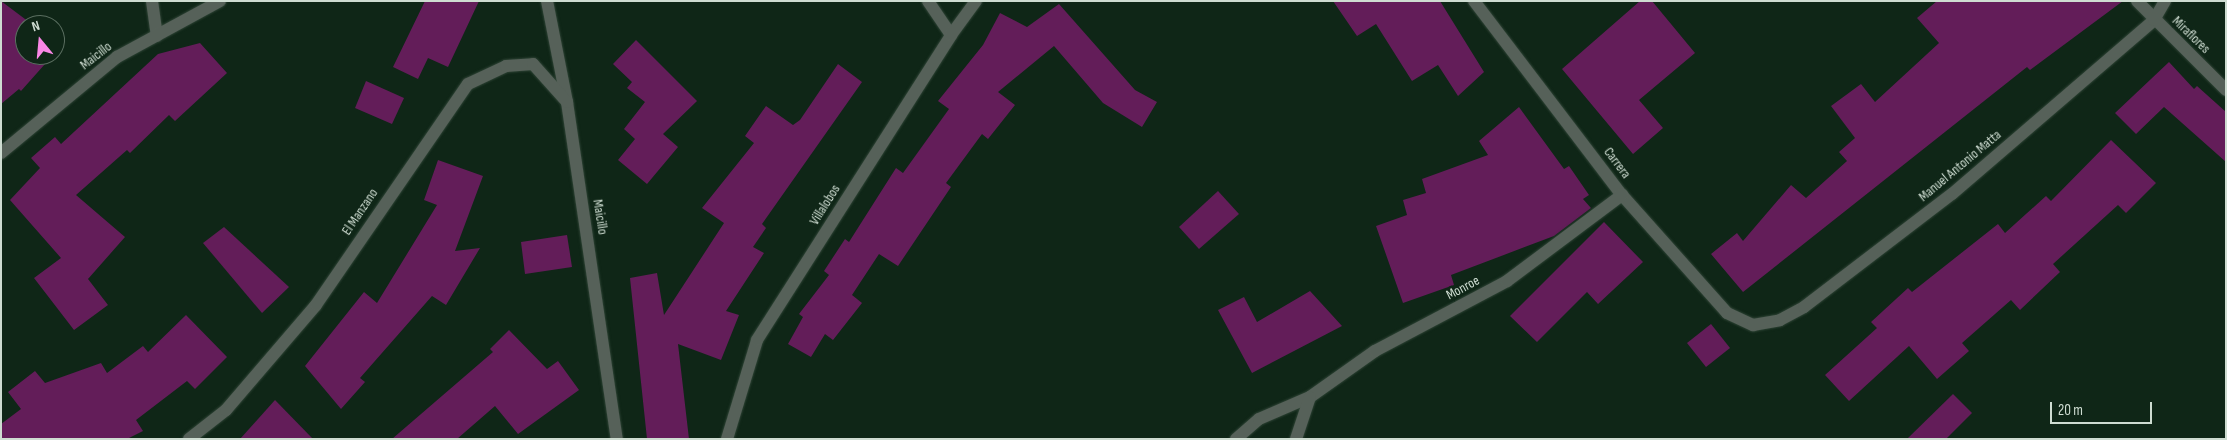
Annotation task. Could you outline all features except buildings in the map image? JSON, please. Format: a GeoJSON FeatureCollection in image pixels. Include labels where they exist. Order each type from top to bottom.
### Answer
{"type":"FeatureCollection","features":[{"type":"Feature","properties":{"kind":"street"},"geometry":{"type":"LineString","coordinates":[[152,1],[157,36]]}},
{"type":"Feature","properties":{"kind":"street","name":"Maicillo"},"geometry":{"type":"LineString","coordinates":[[1,153],[117,57],[220,1]]}},
{"type":"Feature","properties":{"kind":"street","name":"Maicillo"},"geometry":{"type":"LineString","coordinates":[[547,1],[568,102],[616,439]]}},
{"type":"Feature","properties":{"kind":"street"},"geometry":{"type":"LineString","coordinates":[[928,1],[950,35]]}},
{"type":"Feature","properties":{"kind":"street","name":"Villalobos"},"geometry":{"type":"LineString","coordinates":[[727,439],[757,340],[950,35],[976,1]]}},
{"type":"Feature","properties":{"kind":"street","name":"Carrera"},"geometry":{"type":"LineString","coordinates":[[1474,1],[1622,195],[1727,313],[1753,326]]}},
{"type":"Feature","properties":{"kind":"street","name":"Miraflores"},"geometry":{"type":"LineString","coordinates":[[2137,1],[2226,90]]}},
{"type":"Feature","properties":{"kind":"street","name":"Manuel Antonio Matta"},"geometry":{"type":"LineString","coordinates":[[1753,326],[1780,320],[1804,306],[1936,206],[2154,20],[2165,1]]}},
{"type":"Feature","properties":{"kind":"street","name":"El Manzano"},"geometry":{"type":"LineString","coordinates":[[189,439],[226,410],[316,305],[468,84],[506,66],[533,64],[568,102]]}},
{"type":"Feature","properties":{"kind":"street","name":"Monroe"},"geometry":{"type":"LineString","coordinates":[[1236,439],[1259,419],[1310,397],[1375,351],[1507,281],[1622,195]]}},
{"type":"Feature","properties":{"kind":"street"},"geometry":{"type":"LineString","coordinates":[[1296,439],[1310,397]]}}]}
